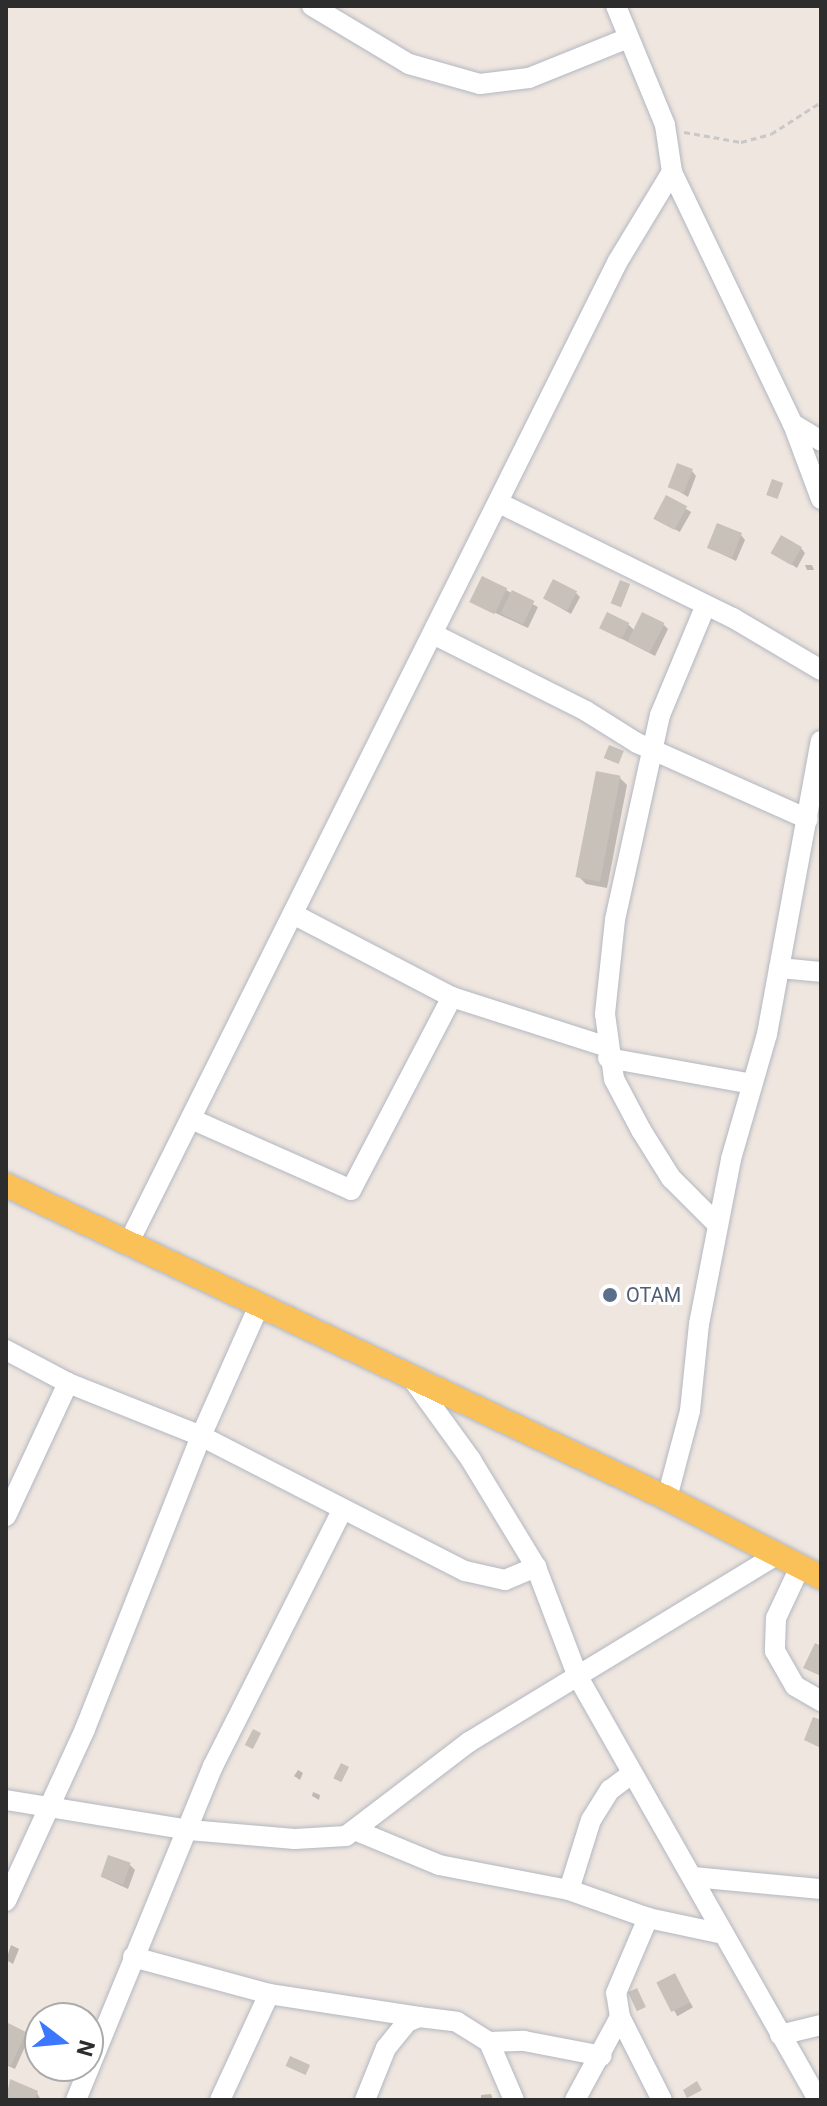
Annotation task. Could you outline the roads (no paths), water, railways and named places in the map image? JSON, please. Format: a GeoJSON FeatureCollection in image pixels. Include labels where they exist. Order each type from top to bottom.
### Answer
{"type":"FeatureCollection","features":[{"type":"Feature","properties":{"kind":"main road"},"geometry":{"type":"LineString","coordinates":[[6,1185],[667,1498],[810,1572]]}},
{"type":"Feature","properties":{"kind":"street"},"geometry":{"type":"LineString","coordinates":[[312,6],[333,12],[409,64],[480,84],[529,78],[626,39]]}},
{"type":"Feature","properties":{"kind":"street"},"geometry":{"type":"LineString","coordinates":[[616,6],[626,39],[665,125],[672,172],[793,424],[821,499]]}},
{"type":"Feature","properties":{"kind":"street"},"geometry":{"type":"LineString","coordinates":[[129,1242],[435,635],[618,261],[672,172]]}},
{"type":"Feature","properties":{"kind":"street"},"geometry":{"type":"LineString","coordinates":[[793,424],[821,441]]}},
{"type":"Feature","properties":{"kind":"street"},"geometry":{"type":"LineString","coordinates":[[499,503],[705,607],[821,670]]}},
{"type":"Feature","properties":{"kind":"street"},"geometry":{"type":"LineString","coordinates":[[705,607],[670,680],[615,920],[606,984],[608,1053],[641,1130],[671,1178],[718,1225]]}},
{"type":"Feature","properties":{"kind":"street"},"geometry":{"type":"LineString","coordinates":[[435,635],[654,751],[808,819]]}},
{"type":"Feature","properties":{"kind":"street"},"geometry":{"type":"LineString","coordinates":[[667,1498],[690,1411],[699,1324],[718,1225],[779,968],[821,744]]}},
{"type":"Feature","properties":{"kind":"street"},"geometry":{"type":"LineString","coordinates":[[293,914],[452,997],[608,1053],[752,1084]]}},
{"type":"Feature","properties":{"kind":"street"},"geometry":{"type":"LineString","coordinates":[[779,968],[821,972]]}},
{"type":"Feature","properties":{"kind":"street"},"geometry":{"type":"LineString","coordinates":[[191,1119],[351,1190],[452,997]]}},
{"type":"Feature","properties":{"kind":"street"},"geometry":{"type":"LineString","coordinates":[[6,1901],[100,1693],[201,1436],[259,1306]]}},
{"type":"Feature","properties":{"kind":"street"},"geometry":{"type":"LineString","coordinates":[[6,1350],[68,1383],[201,1436],[342,1511],[465,1571],[505,1580],[536,1567]]}},
{"type":"Feature","properties":{"kind":"street"},"geometry":{"type":"LineString","coordinates":[[410,1377],[471,1460],[536,1567],[578,1677],[630,1775],[693,1877],[818,2100]]}},
{"type":"Feature","properties":{"kind":"street"},"geometry":{"type":"LineString","coordinates":[[6,1516],[68,1383]]}},
{"type":"Feature","properties":{"kind":"street"},"geometry":{"type":"LineString","coordinates":[[76,2100],[213,1766],[342,1511]]}},
{"type":"Feature","properties":{"kind":"street"},"geometry":{"type":"LineString","coordinates":[[6,1800],[189,1830],[333,1839],[357,1831],[469,1742],[776,1555]]}},
{"type":"Feature","properties":{"kind":"street"},"geometry":{"type":"LineString","coordinates":[[810,1572],[776,1618],[775,1651],[795,1686],[821,1701]]}},
{"type":"Feature","properties":{"kind":"street"},"geometry":{"type":"LineString","coordinates":[[569,1890],[591,1820],[610,1790],[630,1775]]}},
{"type":"Feature","properties":{"kind":"street"},"geometry":{"type":"LineString","coordinates":[[357,1831],[439,1865],[569,1890],[648,1918],[723,1934]]}},
{"type":"Feature","properties":{"kind":"street"},"geometry":{"type":"LineString","coordinates":[[693,1877],[821,1889]]}},
{"type":"Feature","properties":{"kind":"street"},"geometry":{"type":"LineString","coordinates":[[648,1918],[616,1993],[620,2017],[662,2100]]}},
{"type":"Feature","properties":{"kind":"street"},"geometry":{"type":"LineString","coordinates":[[133,1957],[269,1994],[457,2022],[489,2042],[524,2041],[602,2056]]}},
{"type":"Feature","properties":{"kind":"street"},"geometry":{"type":"LineString","coordinates":[[220,2100],[269,1994]]}},
{"type":"Feature","properties":{"kind":"street"},"geometry":{"type":"LineString","coordinates":[[365,2100],[386,2048],[407,2022],[419,2017]]}},
{"type":"Feature","properties":{"kind":"street"},"geometry":{"type":"LineString","coordinates":[[575,2100],[602,2056],[620,2017]]}},
{"type":"Feature","properties":{"kind":"street"},"geometry":{"type":"LineString","coordinates":[[780,2035],[821,2025]]}},
{"type":"Feature","properties":{"kind":"street"},"geometry":{"type":"LineString","coordinates":[[489,2042],[514,2100]]}},
{"type":"Feature","properties":{"kind":"place","name":"OTAM"},"geometry":{"type":"Point","coordinates":[610,1295]}}]}
